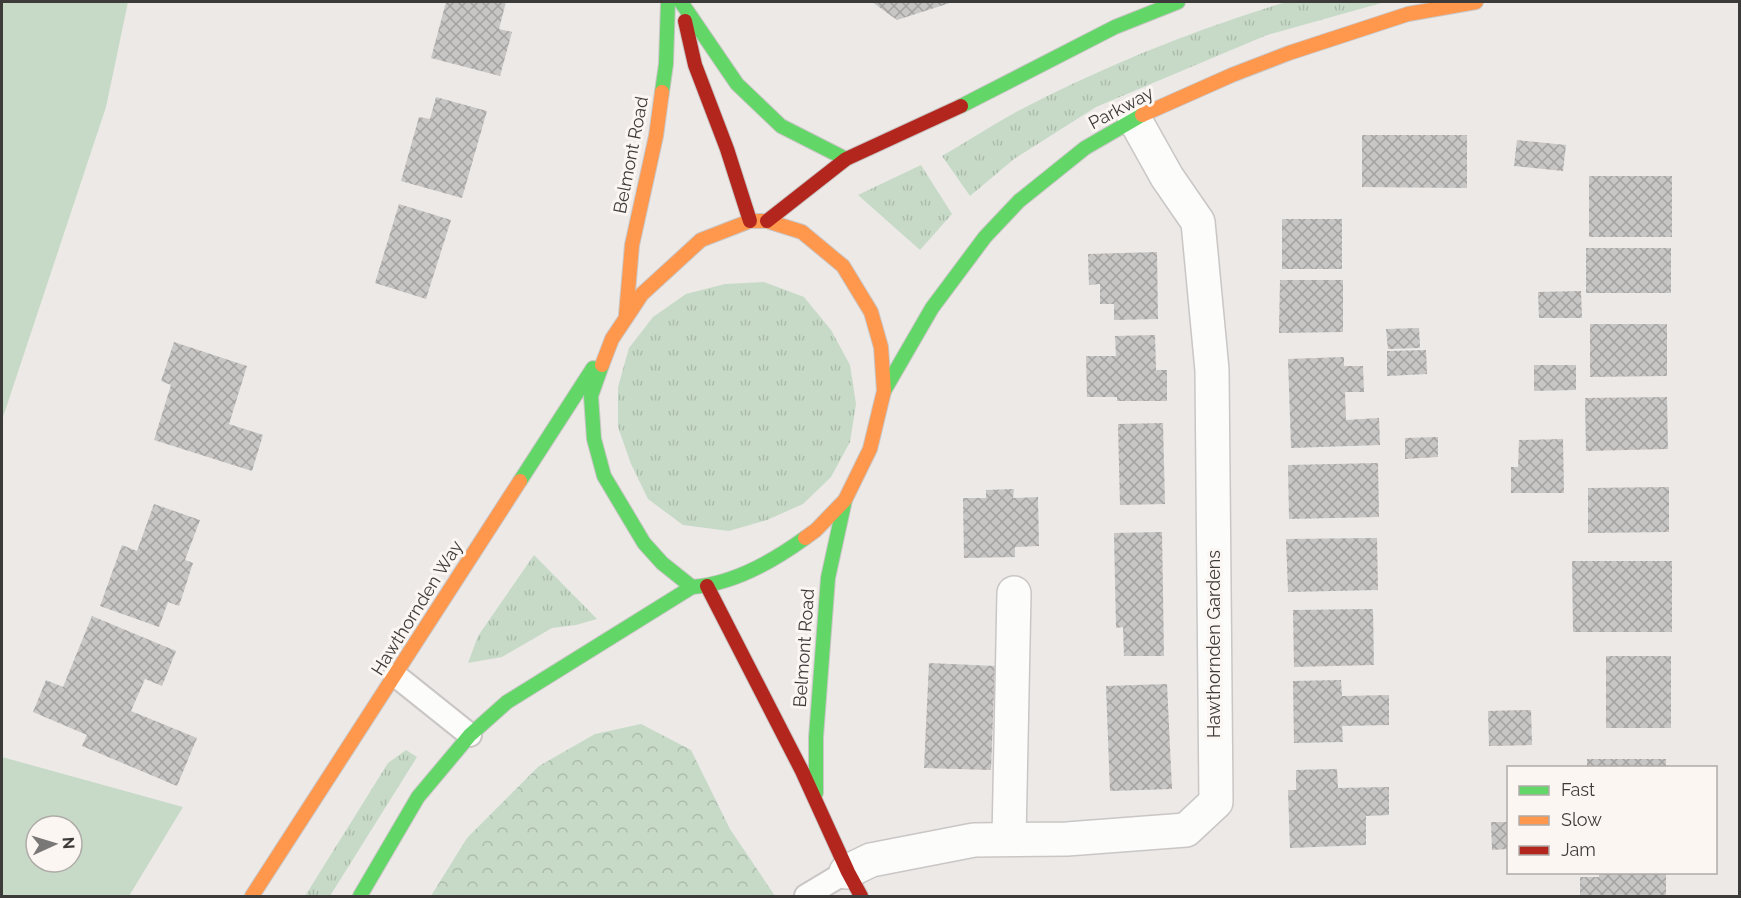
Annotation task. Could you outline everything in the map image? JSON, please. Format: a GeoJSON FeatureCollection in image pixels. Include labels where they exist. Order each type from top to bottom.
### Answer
{"type":"FeatureCollection","features":[{"type":"Feature","properties":{"kind":"main road"},"geometry":{"type":"LineString","coordinates":[[677,2],[737,84],[781,126],[846,159]]}},
{"type":"Feature","properties":{"kind":"main road"},"geometry":{"type":"LineString","coordinates":[[677,2],[695,65],[727,149],[750,221]]}},
{"type":"Feature","properties":{"kind":"main road","name":"Belmont Road"},"geometry":{"type":"LineString","coordinates":[[626,315],[632,245],[656,136],[677,2]]}},
{"type":"Feature","properties":{"kind":"main road"},"geometry":{"type":"LineString","coordinates":[[768,221],[846,159],[959,107],[1115,27],[1178,2]]}},
{"type":"Feature","properties":{"kind":"main road","name":"Parkway"},"geometry":{"type":"LineString","coordinates":[[884,391],[932,308],[986,237],[1019,201],[1085,148],[1134,118],[1289,53],[1408,14],[1476,2]]}},
{"type":"Feature","properties":{"kind":"main road"},"geometry":{"type":"LineString","coordinates":[[360,897],[418,797],[470,735],[507,702],[692,587],[707,586],[738,577],[789,550],[816,530],[845,500],[870,449],[884,391],[881,347],[871,312],[843,266],[802,232],[768,221],[750,221],[701,240],[642,294],[612,339],[591,396],[594,439],[604,476],[644,543],[662,563],[692,587]]}},
{"type":"Feature","properties":{"kind":"main road","name":"Hawthornden Way"},"geometry":{"type":"LineString","coordinates":[[252,897],[612,339]]}},
{"type":"Feature","properties":{"kind":"main road","name":"Belmont Road"},"geometry":{"type":"LineString","coordinates":[[816,801],[816,736],[828,578],[845,500]]}},
{"type":"Feature","properties":{"kind":"main road","name":"Belmont Road"},"geometry":{"type":"LineString","coordinates":[[707,586],[816,801],[854,884]]}},
{"type":"Feature","properties":{"kind":"street","name":"Hawthornden Gardens"},"geometry":{"type":"LineString","coordinates":[[854,884],[872,860],[974,840],[1067,839],[1186,830],[1215,802],[1212,370],[1198,222],[1167,177],[1134,118]]}},
{"type":"Feature","properties":{"kind":"street"},"geometry":{"type":"LineString","coordinates":[[1009,839],[1014,593]]}},
{"type":"Feature","properties":{"kind":"lane"},"geometry":{"type":"LineString","coordinates":[[395,675],[470,735]]}},
{"type":"Feature","properties":{"kind":"lane"},"geometry":{"type":"LineString","coordinates":[[806,897],[854,884]]}},
{"type":"Feature","properties":{"kind":"green space"},"geometry":{"type":"Polygon","coordinates":[[[2,2],[128,2],[106,107],[2,420],[2,2]]]}},
{"type":"Feature","properties":{"kind":"green space"},"geometry":{"type":"Polygon","coordinates":[[[1286,2],[1385,2],[1267,35],[1096,107],[1014,159],[970,196],[942,156],[1016,112],[1115,65],[1183,37],[1286,2]]]}},
{"type":"Feature","properties":{"kind":"green space"},"geometry":{"type":"Polygon","coordinates":[[[921,165],[952,214],[920,250],[858,195],[921,165]]]}},
{"type":"Feature","properties":{"kind":"green space"},"geometry":{"type":"Polygon","coordinates":[[[764,282],[804,297],[831,330],[850,365],[856,404],[850,442],[831,477],[803,504],[767,520],[729,531],[683,525],[648,499],[631,464],[618,427],[618,387],[629,348],[653,317],[686,294],[725,284],[764,282]]]}},
{"type":"Feature","properties":{"kind":"green space"},"geometry":{"type":"Polygon","coordinates":[[[534,555],[597,619],[552,628],[502,657],[468,663],[478,636],[534,555]]]}},
{"type":"Feature","properties":{"kind":"green space"},"geometry":{"type":"Polygon","coordinates":[[[641,724],[691,750],[730,829],[775,896],[431,896],[467,838],[539,766],[595,734],[641,724]]]}},
{"type":"Feature","properties":{"kind":"green space"},"geometry":{"type":"Polygon","coordinates":[[[406,750],[417,757],[330,896],[305,896],[388,763],[406,750]]]}},
{"type":"Feature","properties":{"kind":"green space"},"geometry":{"type":"Polygon","coordinates":[[[2,757],[183,807],[129,896],[2,896],[2,757]]]}},
{"type":"Feature","properties":{"kind":"building"},"geometry":{"type":"Polygon","coordinates":[[[446,2],[506,2],[499,29],[512,32],[500,76],[431,58],[446,2]]]}},
{"type":"Feature","properties":{"kind":"building"},"geometry":{"type":"Polygon","coordinates":[[[872,2],[953,2],[897,20],[872,2]]]}},
{"type":"Feature","properties":{"kind":"building"},"geometry":{"type":"Polygon","coordinates":[[[436,97],[487,111],[462,198],[401,181],[419,117],[430,119],[436,97]]]}},
{"type":"Feature","properties":{"kind":"building"},"geometry":{"type":"Polygon","coordinates":[[[1362,135],[1467,135],[1467,188],[1362,187],[1362,135]]]}},
{"type":"Feature","properties":{"kind":"building"},"geometry":{"type":"Polygon","coordinates":[[[1517,140],[1566,145],[1563,171],[1514,166],[1517,140]]]}},
{"type":"Feature","properties":{"kind":"building"},"geometry":{"type":"Polygon","coordinates":[[[1589,176],[1672,176],[1672,237],[1589,237],[1589,176]]]}},
{"type":"Feature","properties":{"kind":"building"},"geometry":{"type":"Polygon","coordinates":[[[399,204],[451,220],[426,299],[375,283],[399,204]]]}},
{"type":"Feature","properties":{"kind":"building"},"geometry":{"type":"Polygon","coordinates":[[[1282,219],[1342,219],[1342,269],[1282,269],[1282,219]]]}},
{"type":"Feature","properties":{"kind":"building"},"geometry":{"type":"Polygon","coordinates":[[[1586,248],[1671,248],[1671,293],[1586,293],[1586,248]]]}},
{"type":"Feature","properties":{"kind":"building"},"geometry":{"type":"Polygon","coordinates":[[[1157,252],[1158,319],[1114,320],[1114,304],[1100,304],[1100,284],[1089,285],[1088,254],[1157,252]]]}},
{"type":"Feature","properties":{"kind":"building"},"geometry":{"type":"Polygon","coordinates":[[[1280,280],[1343,280],[1343,332],[1279,333],[1280,280]]]}},
{"type":"Feature","properties":{"kind":"building"},"geometry":{"type":"Polygon","coordinates":[[[1581,291],[1582,318],[1539,318],[1538,292],[1581,291]]]}},
{"type":"Feature","properties":{"kind":"building"},"geometry":{"type":"Polygon","coordinates":[[[1590,324],[1667,324],[1667,376],[1590,377],[1590,324]]]}},
{"type":"Feature","properties":{"kind":"building"},"geometry":{"type":"Polygon","coordinates":[[[1419,328],[1420,348],[1388,349],[1386,329],[1419,328]]]}},
{"type":"Feature","properties":{"kind":"building"},"geometry":{"type":"Polygon","coordinates":[[[1155,335],[1156,370],[1167,370],[1167,401],[1117,401],[1117,397],[1087,397],[1086,356],[1116,356],[1115,336],[1155,335]]]}},
{"type":"Feature","properties":{"kind":"building"},"geometry":{"type":"Polygon","coordinates":[[[174,342],[247,366],[229,424],[263,435],[252,471],[154,440],[171,385],[161,381],[174,342]]]}},
{"type":"Feature","properties":{"kind":"building"},"geometry":{"type":"Polygon","coordinates":[[[1426,350],[1427,374],[1387,376],[1387,351],[1426,350]]]}},
{"type":"Feature","properties":{"kind":"building"},"geometry":{"type":"Polygon","coordinates":[[[1344,357],[1344,366],[1363,366],[1364,392],[1345,392],[1346,420],[1379,418],[1380,445],[1291,448],[1288,359],[1344,357]]]}},
{"type":"Feature","properties":{"kind":"building"},"geometry":{"type":"Polygon","coordinates":[[[1534,365],[1576,365],[1576,390],[1534,391],[1534,365]]]}},
{"type":"Feature","properties":{"kind":"building"},"geometry":{"type":"Polygon","coordinates":[[[1667,397],[1668,449],[1586,451],[1585,398],[1667,397]]]}},
{"type":"Feature","properties":{"kind":"building"},"geometry":{"type":"Polygon","coordinates":[[[1163,423],[1165,504],[1120,505],[1118,424],[1163,423]]]}},
{"type":"Feature","properties":{"kind":"building"},"geometry":{"type":"Polygon","coordinates":[[[1438,437],[1438,457],[1405,459],[1405,438],[1438,437]]]}},
{"type":"Feature","properties":{"kind":"building"},"geometry":{"type":"Polygon","coordinates":[[[1563,439],[1564,493],[1511,493],[1511,467],[1518,467],[1519,440],[1563,439]]]}},
{"type":"Feature","properties":{"kind":"building"},"geometry":{"type":"Polygon","coordinates":[[[1378,463],[1379,517],[1289,519],[1288,465],[1378,463]]]}},
{"type":"Feature","properties":{"kind":"building"},"geometry":{"type":"Polygon","coordinates":[[[1669,487],[1669,532],[1588,533],[1588,488],[1669,487]]]}},
{"type":"Feature","properties":{"kind":"building"},"geometry":{"type":"Polygon","coordinates":[[[1014,489],[1013,498],[1038,497],[1039,546],[1015,547],[1015,557],[964,558],[963,498],[986,498],[986,490],[1014,489]]]}},
{"type":"Feature","properties":{"kind":"building"},"geometry":{"type":"Polygon","coordinates":[[[154,504],[200,520],[185,560],[193,563],[179,606],[168,602],[159,627],[100,606],[122,545],[137,551],[154,504]]]}},
{"type":"Feature","properties":{"kind":"building"},"geometry":{"type":"Polygon","coordinates":[[[1162,532],[1164,656],[1124,656],[1123,627],[1116,628],[1114,533],[1162,532]]]}},
{"type":"Feature","properties":{"kind":"building"},"geometry":{"type":"Polygon","coordinates":[[[1377,538],[1378,590],[1288,592],[1286,539],[1377,538]]]}},
{"type":"Feature","properties":{"kind":"building"},"geometry":{"type":"Polygon","coordinates":[[[1572,561],[1672,561],[1672,632],[1573,632],[1572,561]]]}},
{"type":"Feature","properties":{"kind":"building"},"geometry":{"type":"Polygon","coordinates":[[[1373,609],[1374,665],[1294,667],[1293,610],[1373,609]]]}},
{"type":"Feature","properties":{"kind":"building"},"geometry":{"type":"Polygon","coordinates":[[[92,616],[176,651],[162,686],[145,679],[131,711],[197,738],[177,786],[82,746],[87,735],[33,712],[46,680],[63,687],[92,616]]]}},
{"type":"Feature","properties":{"kind":"building"},"geometry":{"type":"Polygon","coordinates":[[[1606,656],[1671,656],[1671,728],[1606,728],[1606,656]]]}},
{"type":"Feature","properties":{"kind":"building"},"geometry":{"type":"Polygon","coordinates":[[[929,663],[995,666],[991,770],[924,768],[929,663]]]}},
{"type":"Feature","properties":{"kind":"building"},"geometry":{"type":"Polygon","coordinates":[[[1341,680],[1342,696],[1389,695],[1389,725],[1342,726],[1343,742],[1294,743],[1293,681],[1341,680]]]}},
{"type":"Feature","properties":{"kind":"building"},"geometry":{"type":"Polygon","coordinates":[[[1167,684],[1172,789],[1110,791],[1106,686],[1167,684]]]}},
{"type":"Feature","properties":{"kind":"building"},"geometry":{"type":"Polygon","coordinates":[[[1531,710],[1532,745],[1489,746],[1488,711],[1531,710]]]}},
{"type":"Feature","properties":{"kind":"building"},"geometry":{"type":"Polygon","coordinates":[[[1587,759],[1666,759],[1666,766],[1587,766],[1587,759]]]}},
{"type":"Feature","properties":{"kind":"building"},"geometry":{"type":"Polygon","coordinates":[[[1337,769],[1338,788],[1389,787],[1389,815],[1366,816],[1366,845],[1290,848],[1288,790],[1296,790],[1296,770],[1337,769]]]}},
{"type":"Feature","properties":{"kind":"building"},"geometry":{"type":"Polygon","coordinates":[[[1491,822],[1507,822],[1507,849],[1492,850],[1491,822]]]}},
{"type":"Feature","properties":{"kind":"building"},"geometry":{"type":"Polygon","coordinates":[[[1599,874],[1666,874],[1666,896],[1580,896],[1580,877],[1599,877],[1599,874]]]}},
{"type":"Feature","properties":{"kind":"traffic: fast"},"geometry":{"type":"LineString","coordinates":[[662,92],[666,64],[668,2]]}},
{"type":"Feature","properties":{"kind":"traffic: fast"},"geometry":{"type":"LineString","coordinates":[[681,2],[737,84],[781,126],[846,159]]}},
{"type":"Feature","properties":{"kind":"traffic: fast"},"geometry":{"type":"LineString","coordinates":[[961,106],[1115,27],[1178,2]]}},
{"type":"Feature","properties":{"kind":"traffic: fast"},"geometry":{"type":"LineString","coordinates":[[884,391],[932,308],[985,237],[1019,201],[1085,148],[1142,115]]}},
{"type":"Feature","properties":{"kind":"traffic: fast"},"geometry":{"type":"LineString","coordinates":[[602,365],[591,396],[594,439],[604,476],[644,543],[662,563],[692,587],[707,585],[737,577],[779,555],[805,538]]}},
{"type":"Feature","properties":{"kind":"traffic: fast"},"geometry":{"type":"LineString","coordinates":[[520,481],[593,368]]}},
{"type":"Feature","properties":{"kind":"traffic: fast"},"geometry":{"type":"LineString","coordinates":[[816,793],[816,737],[828,578],[845,500]]}},
{"type":"Feature","properties":{"kind":"traffic: fast"},"geometry":{"type":"LineString","coordinates":[[360,896],[418,797],[470,735],[507,702],[692,587]]}},
{"type":"Feature","properties":{"kind":"traffic: slow"},"geometry":{"type":"LineString","coordinates":[[1142,115],[1232,75],[1289,53],[1408,14],[1476,2]]}},
{"type":"Feature","properties":{"kind":"traffic: slow"},"geometry":{"type":"LineString","coordinates":[[626,315],[632,245],[656,136],[662,92]]}},
{"type":"Feature","properties":{"kind":"traffic: slow"},"geometry":{"type":"LineString","coordinates":[[750,221],[767,221],[802,232],[843,266],[871,312],[881,347],[884,391],[870,449],[845,500],[805,538]]}},
{"type":"Feature","properties":{"kind":"traffic: slow"},"geometry":{"type":"LineString","coordinates":[[602,365],[612,339],[642,294],[701,240],[750,221]]}},
{"type":"Feature","properties":{"kind":"traffic: slow"},"geometry":{"type":"LineString","coordinates":[[252,896],[520,481]]}},
{"type":"Feature","properties":{"kind":"traffic: jam"},"geometry":{"type":"LineString","coordinates":[[685,21],[695,65],[727,149],[750,221]]}},
{"type":"Feature","properties":{"kind":"traffic: jam"},"geometry":{"type":"LineString","coordinates":[[767,221],[846,159],[961,106]]}},
{"type":"Feature","properties":{"kind":"traffic: jam"},"geometry":{"type":"LineString","coordinates":[[707,586],[802,771],[861,896]]}}]}
